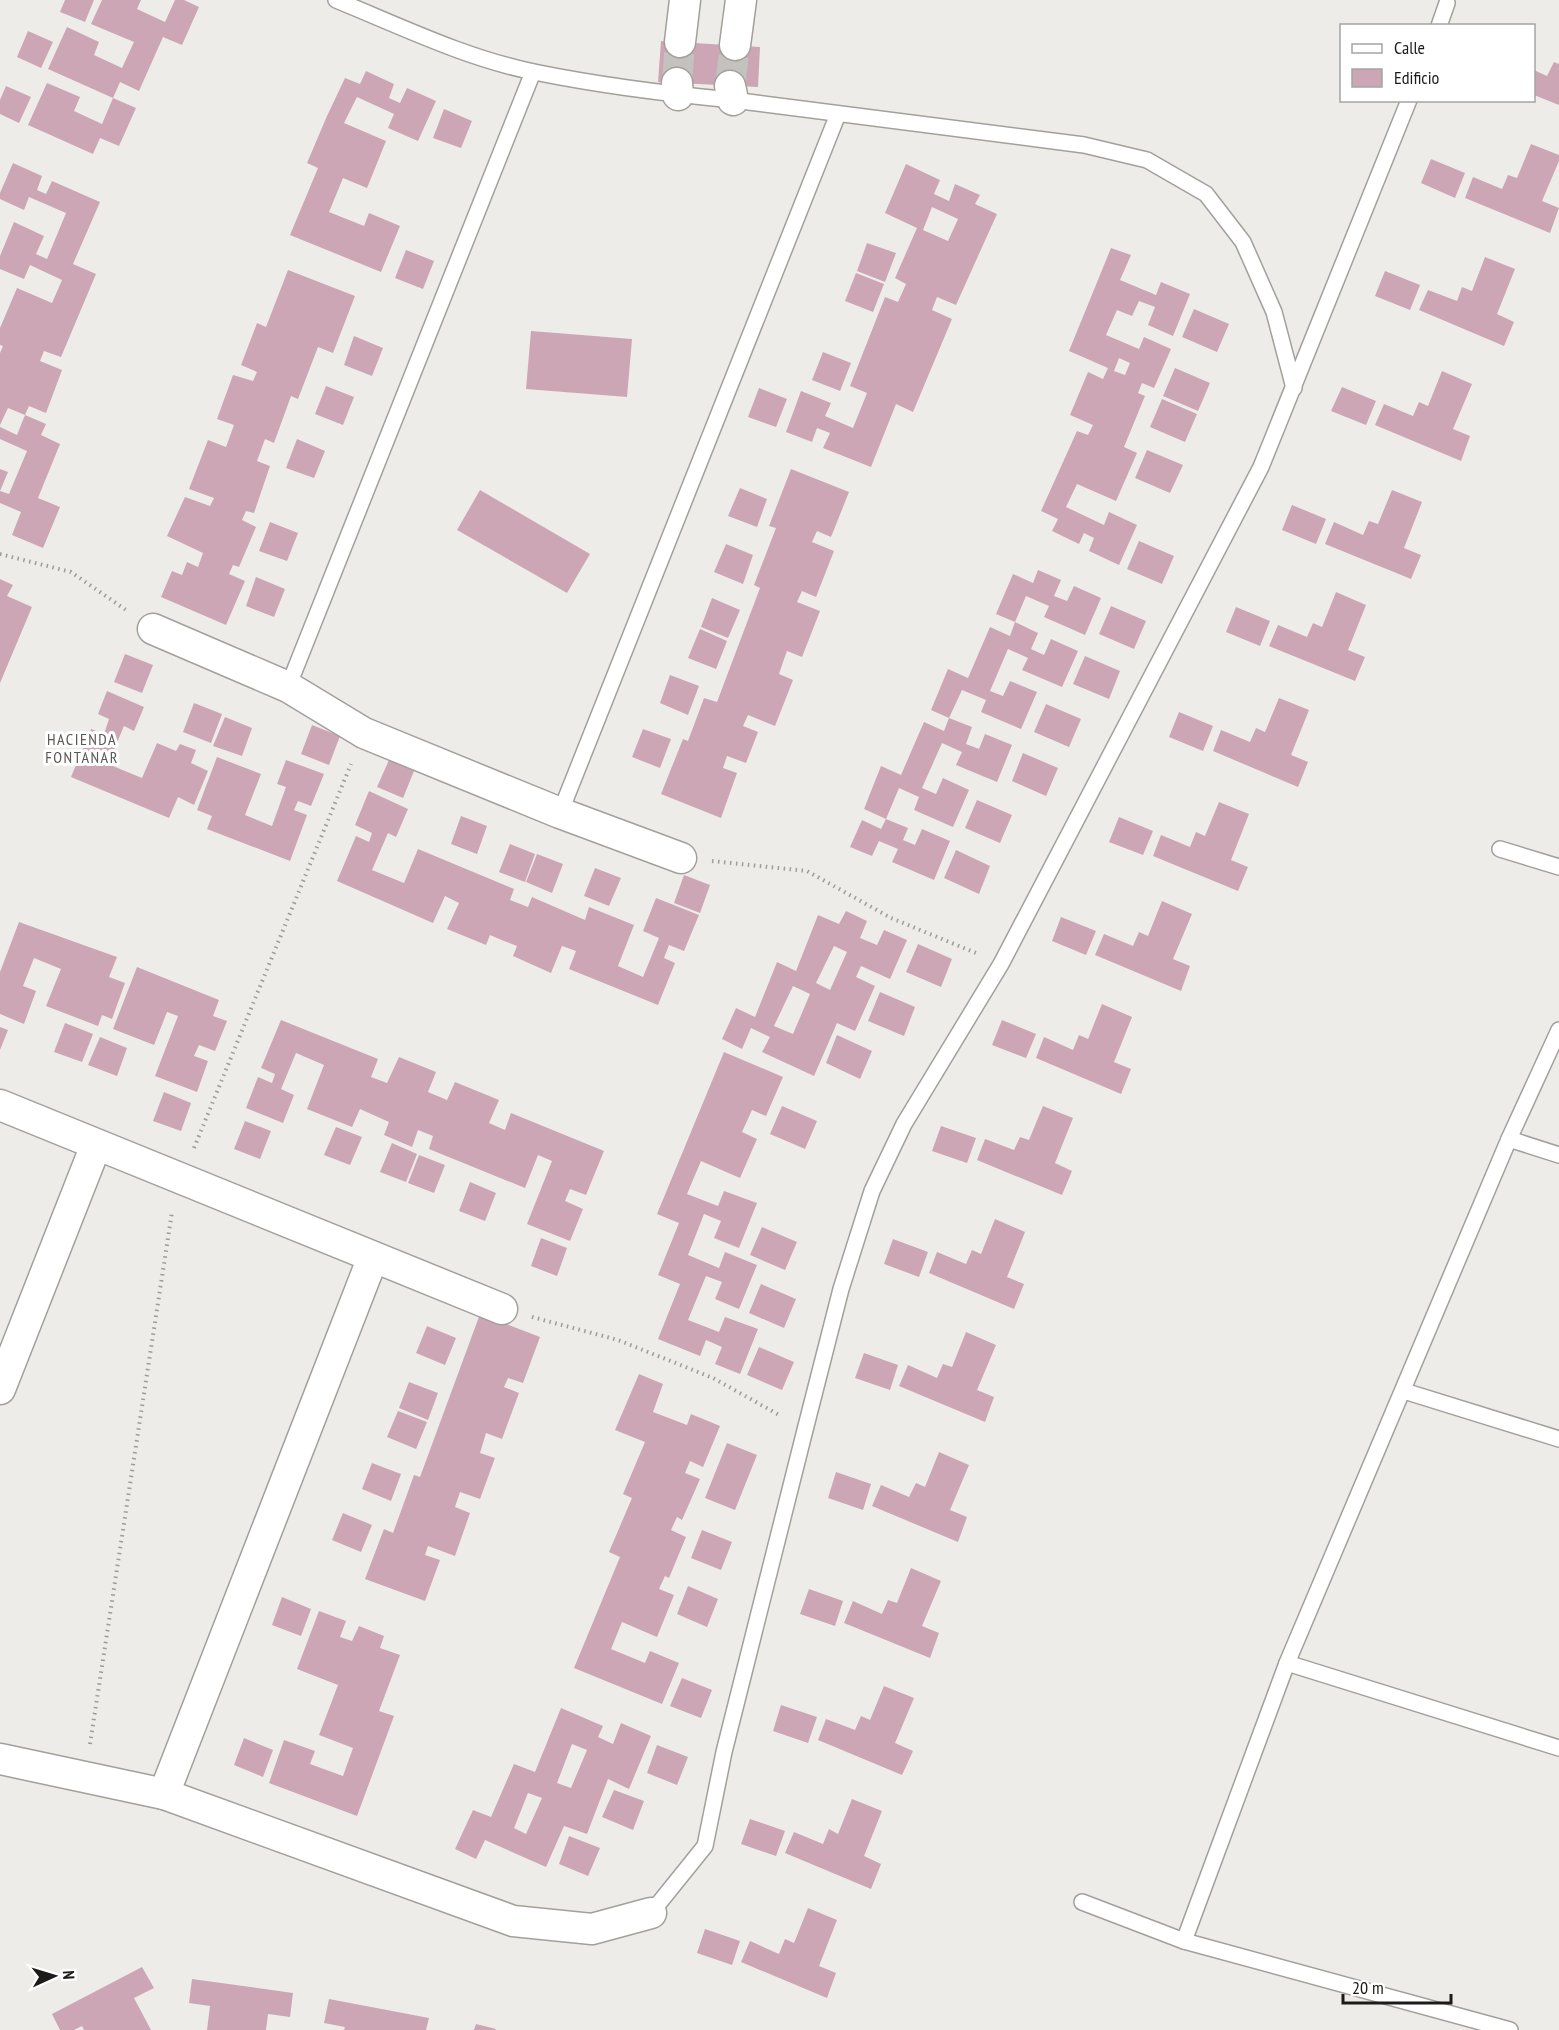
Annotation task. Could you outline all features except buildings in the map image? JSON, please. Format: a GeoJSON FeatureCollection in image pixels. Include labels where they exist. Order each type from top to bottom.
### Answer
{"type":"FeatureCollection","features":[{"type":"Feature","properties":{"kind":"street"},"geometry":{"type":"LineString","coordinates":[[680,42],[685,0]]}},
{"type":"Feature","properties":{"kind":"street"},"geometry":{"type":"LineString","coordinates":[[735,45],[741,0]]}},
{"type":"Feature","properties":{"kind":"street"},"geometry":{"type":"LineString","coordinates":[[153,629],[288,687],[364,733],[560,813],[681,858]]}},
{"type":"Feature","properties":{"kind":"street"},"geometry":{"type":"LineString","coordinates":[[0,1105],[502,1309]]}},
{"type":"Feature","properties":{"kind":"street"},"geometry":{"type":"LineString","coordinates":[[0,1389],[96,1145]]}},
{"type":"Feature","properties":{"kind":"street"},"geometry":{"type":"LineString","coordinates":[[164,1794],[373,1257]]}},
{"type":"Feature","properties":{"kind":"street"},"geometry":{"type":"LineString","coordinates":[[0,1759],[164,1794],[513,1921],[592,1929],[651,1913]]}},
{"type":"Feature","properties":{"kind":"lane"},"geometry":{"type":"LineString","coordinates":[[336,0],[465,52],[532,72],[732,93],[838,114],[1084,145],[1147,160],[1206,194],[1243,242],[1274,312],[1294,388]]}},
{"type":"Feature","properties":{"kind":"lane"},"geometry":{"type":"LineString","coordinates":[[1439,24],[1447,3]]}},
{"type":"Feature","properties":{"kind":"lane"},"geometry":{"type":"LineString","coordinates":[[288,687],[532,72]]}},
{"type":"Feature","properties":{"kind":"lane"},"geometry":{"type":"LineString","coordinates":[[651,1913],[705,1846],[724,1752],[805,1430],[841,1289],[872,1191],[904,1124],[1002,964],[1261,466],[1407,102]]}},
{"type":"Feature","properties":{"kind":"lane"},"geometry":{"type":"LineString","coordinates":[[560,813],[838,114]]}},
{"type":"Feature","properties":{"kind":"lane"},"geometry":{"type":"LineString","coordinates":[[1500,849],[1559,867]]}},
{"type":"Feature","properties":{"kind":"lane"},"geometry":{"type":"LineString","coordinates":[[1184,1941],[1287,1663],[1509,1139],[1559,1030]]}},
{"type":"Feature","properties":{"kind":"lane"},"geometry":{"type":"LineString","coordinates":[[1509,1139],[1559,1155]]}},
{"type":"Feature","properties":{"kind":"lane"},"geometry":{"type":"LineString","coordinates":[[1404,1391],[1559,1439]]}},
{"type":"Feature","properties":{"kind":"lane"},"geometry":{"type":"LineString","coordinates":[[1287,1663],[1559,1748]]}},
{"type":"Feature","properties":{"kind":"lane"},"geometry":{"type":"LineString","coordinates":[[1082,1902],[1184,1941],[1510,2030]]}},
{"type":"Feature","properties":{"kind":"path"},"geometry":{"type":"LineString","coordinates":[[0,554],[71,572],[153,629]]}},
{"type":"Feature","properties":{"kind":"path"},"geometry":{"type":"LineString","coordinates":[[85,1777],[175,1198],[364,733]]}},
{"type":"Feature","properties":{"kind":"path"},"geometry":{"type":"LineString","coordinates":[[681,858],[807,871],[891,918],[1002,964]]}},
{"type":"Feature","properties":{"kind":"path"},"geometry":{"type":"LineString","coordinates":[[502,1309],[618,1340],[713,1378],[805,1430]]}},
{"type":"Feature","properties":{"kind":"tunnel"},"geometry":{"type":"LineString","coordinates":[[677,83],[680,42]]}},
{"type":"Feature","properties":{"kind":"tunnel"},"geometry":{"type":"LineString","coordinates":[[730,86],[735,45]]}},
{"type":"Feature","properties":{"kind":"district","name":"HACIENDA FONTANAR"},"geometry":{"type":"Point","coordinates":[82,748]}}]}
